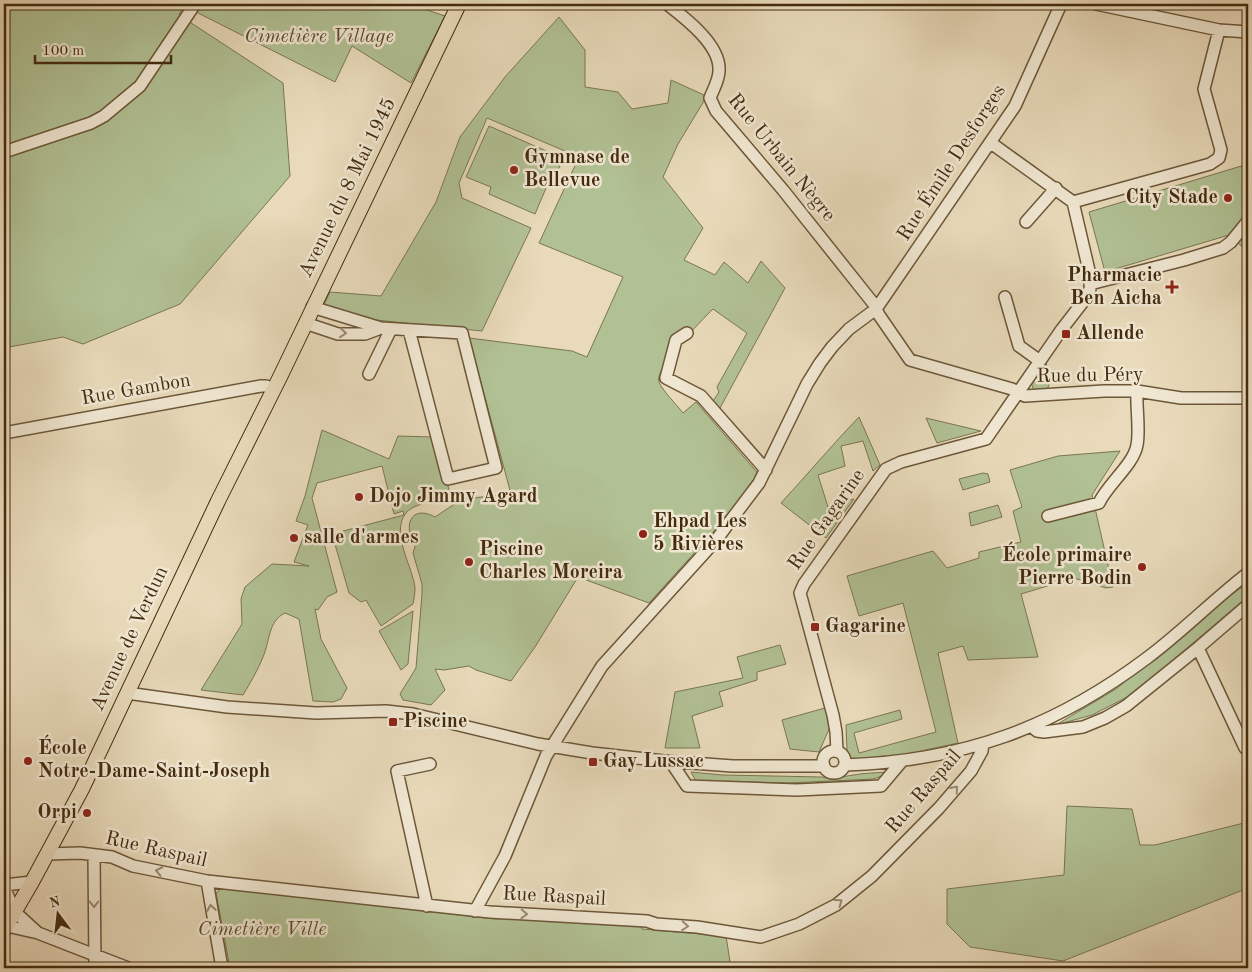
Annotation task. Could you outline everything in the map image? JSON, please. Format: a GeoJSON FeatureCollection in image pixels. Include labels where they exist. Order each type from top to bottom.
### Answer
{"type":"FeatureCollection","features":[{"type":"Feature","properties":{"kind":"main road","name":"Avenue du 8 Mai 1945"},"geometry":{"type":"LineString","coordinates":[[274,389],[459,4]]}},
{"type":"Feature","properties":{"kind":"main road","name":"Avenue de Verdun"},"geometry":{"type":"LineString","coordinates":[[6,928],[82,789],[218,501],[274,389]]}},
{"type":"Feature","properties":{"kind":"street"},"geometry":{"type":"LineString","coordinates":[[4,152],[91,123],[104,116],[140,86],[195,4]]}},
{"type":"Feature","properties":{"kind":"street","name":"Rue Urbain Nègre"},"geometry":{"type":"LineString","coordinates":[[667,4],[696,26],[716,54],[719,71],[710,98],[716,111],[783,190],[876,309]]}},
{"type":"Feature","properties":{"kind":"street","name":"Rue Émile Desforges"},"geometry":{"type":"LineString","coordinates":[[475,911],[505,856],[546,757],[602,666],[631,631],[717,538],[759,483],[806,384],[820,363],[849,329],[876,309],[1016,106],[1061,4]]}},
{"type":"Feature","properties":{"kind":"street"},"geometry":{"type":"LineString","coordinates":[[1096,4],[1219,30],[1248,32]]}},
{"type":"Feature","properties":{"kind":"street"},"geometry":{"type":"LineString","coordinates":[[1073,202],[1210,164],[1219,158],[1221,150],[1204,89],[1219,30]]}},
{"type":"Feature","properties":{"kind":"street"},"geometry":{"type":"LineString","coordinates":[[991,143],[1073,202],[1091,279],[1090,284],[1218,250],[1231,242],[1248,221]]}},
{"type":"Feature","properties":{"kind":"street"},"geometry":{"type":"LineString","coordinates":[[1026,222],[1056,188]]}},
{"type":"Feature","properties":{"kind":"street","name":"Rue Gagarine"},"geometry":{"type":"LineString","coordinates":[[837,751],[836,732],[832,715],[800,594],[804,584],[886,468],[901,462],[986,439],[1086,298],[1090,284]]}},
{"type":"Feature","properties":{"kind":"street"},"geometry":{"type":"LineString","coordinates":[[1005,296],[1019,346],[1040,361]]}},
{"type":"Feature","properties":{"kind":"street"},"geometry":{"type":"LineString","coordinates":[[312,308],[386,328],[462,333],[496,468],[448,480],[410,330]]}},
{"type":"Feature","properties":{"kind":"street","name":"Rue du Péry"},"geometry":{"type":"LineString","coordinates":[[876,309],[910,360],[1019,392],[1025,396],[1137,391],[1181,398],[1248,398]]}},
{"type":"Feature","properties":{"kind":"street"},"geometry":{"type":"LineString","coordinates":[[305,323],[338,334],[364,334],[386,328]]}},
{"type":"Feature","properties":{"kind":"street"},"geometry":{"type":"LineString","coordinates":[[368,374],[386,328]]}},
{"type":"Feature","properties":{"kind":"street"},"geometry":{"type":"LineString","coordinates":[[687,333],[676,340],[666,378],[700,396],[766,470]]}},
{"type":"Feature","properties":{"kind":"street","name":"Rue Gambon"},"geometry":{"type":"LineString","coordinates":[[4,433],[261,386],[274,389]]}},
{"type":"Feature","properties":{"kind":"street"},"geometry":{"type":"LineString","coordinates":[[1048,516],[1099,502],[1102,495],[1125,468],[1137,446],[1137,391]]}},
{"type":"Feature","properties":{"kind":"street"},"geometry":{"type":"LineString","coordinates":[[846,765],[902,761],[983,744],[1032,727],[1086,700],[1148,658],[1248,573]]}},
{"type":"Feature","properties":{"kind":"street"},"geometry":{"type":"LineString","coordinates":[[1032,727],[1037,731],[1044,732],[1083,727],[1105,718],[1126,706],[1248,605]]}},
{"type":"Feature","properties":{"kind":"street"},"geometry":{"type":"LineString","coordinates":[[1198,648],[1245,748]]}},
{"type":"Feature","properties":{"kind":"street"},"geometry":{"type":"LineString","coordinates":[[127,693],[227,708],[316,713],[386,711],[407,713],[552,746],[592,753],[671,762],[733,766],[824,766]]}},
{"type":"Feature","properties":{"kind":"street","name":"Rue Raspail"},"geometry":{"type":"LineString","coordinates":[[47,854],[80,854],[112,857],[133,866],[207,881],[475,911],[647,921],[656,924],[697,927],[760,937],[800,924],[836,905],[872,876],[971,771],[982,751],[983,744]]}},
{"type":"Feature","properties":{"kind":"street"},"geometry":{"type":"LineString","coordinates":[[837,751],[845,758],[846,765],[836,773],[830,773],[823,762],[826,755],[837,751]]}},
{"type":"Feature","properties":{"kind":"street"},"geometry":{"type":"LineString","coordinates":[[671,762],[687,786],[797,790],[881,786],[902,761]]}},
{"type":"Feature","properties":{"kind":"street"},"geometry":{"type":"LineString","coordinates":[[428,906],[397,771],[430,764]]}},
{"type":"Feature","properties":{"kind":"street"},"geometry":{"type":"LineString","coordinates":[[94,855],[94,968]]}},
{"type":"Feature","properties":{"kind":"street"},"geometry":{"type":"LineString","coordinates":[[207,881],[222,968]]}},
{"type":"Feature","properties":{"kind":"street"},"geometry":{"type":"LineString","coordinates":[[32,882],[4,886],[15,912],[38,933]]}},
{"type":"Feature","properties":{"kind":"street"},"geometry":{"type":"LineString","coordinates":[[6,928],[38,933],[128,968]]}},
{"type":"Feature","properties":{"kind":"green space"},"geometry":{"type":"Polygon","coordinates":[[[4,4],[184,4],[179,15],[283,83],[290,176],[180,304],[83,344],[63,337],[4,348],[4,4]]]}},
{"type":"Feature","properties":{"kind":"green space","name":"Cimetière Village"},"geometry":{"type":"Polygon","coordinates":[[[199,4],[409,4],[445,16],[411,83],[352,46],[335,82],[194,11],[199,4]]]}},
{"type":"Feature","properties":{"kind":"green space"},"geometry":{"type":"Polygon","coordinates":[[[559,17],[585,50],[585,87],[618,92],[632,109],[668,103],[671,80],[704,95],[704,101],[678,144],[663,177],[703,228],[684,260],[715,275],[724,262],[748,283],[761,261],[785,288],[720,408],[713,401],[719,392],[717,387],[747,333],[713,309],[671,356],[663,367],[659,376],[659,382],[683,413],[696,402],[757,472],[753,481],[726,518],[649,603],[578,577],[535,647],[511,681],[469,666],[444,670],[435,669],[445,690],[431,705],[403,700],[400,694],[416,668],[422,594],[422,584],[413,553],[415,547],[413,536],[410,534],[409,527],[412,518],[419,513],[435,517],[462,499],[511,494],[469,338],[572,351],[587,357],[623,277],[539,243],[579,157],[487,118],[459,183],[462,198],[531,228],[482,331],[376,320],[324,305],[330,292],[381,296],[436,202],[460,137],[505,77],[559,17]]]}},
{"type":"Feature","properties":{"kind":"green space","name":"Gymnase de Bellevue"},"geometry":{"type":"Polygon","coordinates":[[[489,126],[560,157],[557,164],[560,166],[555,175],[552,174],[535,214],[489,194],[491,187],[466,177],[489,126]]]}},
{"type":"Feature","properties":{"kind":"green space"},"geometry":{"type":"Polygon","coordinates":[[[1248,164],[1248,256],[1247,251],[1229,235],[1105,272],[1089,212],[1248,164]]]}},
{"type":"Feature","properties":{"kind":"green space"},"geometry":{"type":"Polygon","coordinates":[[[1046,361],[1049,385],[1047,390],[1034,390],[1031,383],[1046,361]]]}},
{"type":"Feature","properties":{"kind":"green space"},"geometry":{"type":"Polygon","coordinates":[[[859,417],[880,465],[873,471],[863,441],[841,446],[845,466],[818,475],[828,507],[854,499],[826,538],[781,503],[859,417]]]}},
{"type":"Feature","properties":{"kind":"green space"},"geometry":{"type":"Polygon","coordinates":[[[926,418],[981,431],[937,443],[926,418]]]}},
{"type":"Feature","properties":{"kind":"green space"},"geometry":{"type":"Polygon","coordinates":[[[322,430],[389,459],[398,436],[433,437],[451,496],[438,501],[431,497],[409,510],[402,521],[400,530],[401,540],[415,588],[413,604],[381,626],[366,600],[361,602],[349,593],[332,534],[404,515],[403,511],[394,514],[382,466],[317,483],[312,498],[337,592],[327,597],[318,610],[315,609],[321,639],[347,688],[341,699],[333,702],[313,701],[299,619],[285,613],[272,626],[261,662],[243,695],[201,690],[242,624],[241,599],[245,587],[272,564],[309,566],[294,562],[308,525],[296,521],[305,496],[322,430]]]}},
{"type":"Feature","properties":{"kind":"green space"},"geometry":{"type":"Polygon","coordinates":[[[1120,451],[1092,495],[1113,587],[1106,588],[1074,578],[1021,594],[1038,657],[968,660],[963,646],[938,653],[958,743],[898,756],[851,759],[847,750],[846,725],[900,710],[902,719],[854,733],[859,753],[936,732],[903,603],[859,616],[847,576],[933,551],[947,568],[979,558],[979,552],[1021,542],[1013,511],[1022,507],[1010,470],[1058,456],[1120,451]]]}},
{"type":"Feature","properties":{"kind":"green space"},"geometry":{"type":"Polygon","coordinates":[[[983,473],[988,474],[990,482],[963,490],[959,479],[983,473]]]}},
{"type":"Feature","properties":{"kind":"green space"},"geometry":{"type":"Polygon","coordinates":[[[998,505],[1002,517],[971,526],[969,513],[998,505]]]}},
{"type":"Feature","properties":{"kind":"green space"},"geometry":{"type":"Polygon","coordinates":[[[1248,583],[1248,596],[1133,694],[1092,715],[1056,725],[1116,689],[1248,583]]]}},
{"type":"Feature","properties":{"kind":"green space"},"geometry":{"type":"Polygon","coordinates":[[[413,611],[408,664],[401,670],[379,631],[413,611]]]}},
{"type":"Feature","properties":{"kind":"green space"},"geometry":{"type":"Polygon","coordinates":[[[780,645],[786,664],[757,672],[757,680],[719,692],[723,706],[692,716],[700,748],[665,748],[675,692],[743,678],[737,657],[780,645]]]}},
{"type":"Feature","properties":{"kind":"green space"},"geometry":{"type":"Polygon","coordinates":[[[825,708],[830,727],[819,752],[790,749],[782,720],[825,708]]]}},
{"type":"Feature","properties":{"kind":"green space"},"geometry":{"type":"Polygon","coordinates":[[[691,772],[722,775],[822,777],[831,779],[886,772],[882,776],[873,779],[788,783],[696,781],[691,772]]]}},
{"type":"Feature","properties":{"kind":"green space"},"geometry":{"type":"Polygon","coordinates":[[[1067,806],[1132,809],[1140,845],[1155,845],[1248,822],[1248,888],[1063,961],[970,947],[947,924],[947,889],[1064,875],[1067,806]]]}},
{"type":"Feature","properties":{"kind":"green space","name":"Cimetière Ville"},"geometry":{"type":"Polygon","coordinates":[[[223,887],[495,919],[533,917],[641,923],[642,929],[726,936],[731,968],[230,968],[216,893],[223,887]]]}},
{"type":"Feature","properties":{"kind":"place","name":"Gymnase de Bellevue"},"geometry":{"type":"Point","coordinates":[514,170]}},
{"type":"Feature","properties":{"kind":"place","name":"City Stade"},"geometry":{"type":"Point","coordinates":[1228,198]}},
{"type":"Feature","properties":{"kind":"place","name":"Pharmacie Ben Aicha"},"geometry":{"type":"Point","coordinates":[1172,287]}},
{"type":"Feature","properties":{"kind":"place","name":"Allende"},"geometry":{"type":"Point","coordinates":[1066,334]}},
{"type":"Feature","properties":{"kind":"place","name":"Dojo Jimmy Agard"},"geometry":{"type":"Point","coordinates":[359,497]}},
{"type":"Feature","properties":{"kind":"place","name":"Ehpad Les 5 Rivières"},"geometry":{"type":"Point","coordinates":[643,534]}},
{"type":"Feature","properties":{"kind":"place","name":"salle d'armes"},"geometry":{"type":"Point","coordinates":[294,538]}},
{"type":"Feature","properties":{"kind":"place","name":"Piscine Charles Moreira"},"geometry":{"type":"Point","coordinates":[469,562]}},
{"type":"Feature","properties":{"kind":"place","name":"École primaire Pierre Bodin"},"geometry":{"type":"Point","coordinates":[1142,567]}},
{"type":"Feature","properties":{"kind":"place","name":"Gagarine"},"geometry":{"type":"Point","coordinates":[815,627]}},
{"type":"Feature","properties":{"kind":"place","name":"Piscine"},"geometry":{"type":"Point","coordinates":[393,722]}},
{"type":"Feature","properties":{"kind":"place","name":"École Notre-Dame-Saint-Joseph"},"geometry":{"type":"Point","coordinates":[28,761]}},
{"type":"Feature","properties":{"kind":"place","name":"Gay Lussac"},"geometry":{"type":"Point","coordinates":[593,762]}},
{"type":"Feature","properties":{"kind":"place","name":"Orpi"},"geometry":{"type":"Point","coordinates":[87,813]}}]}
